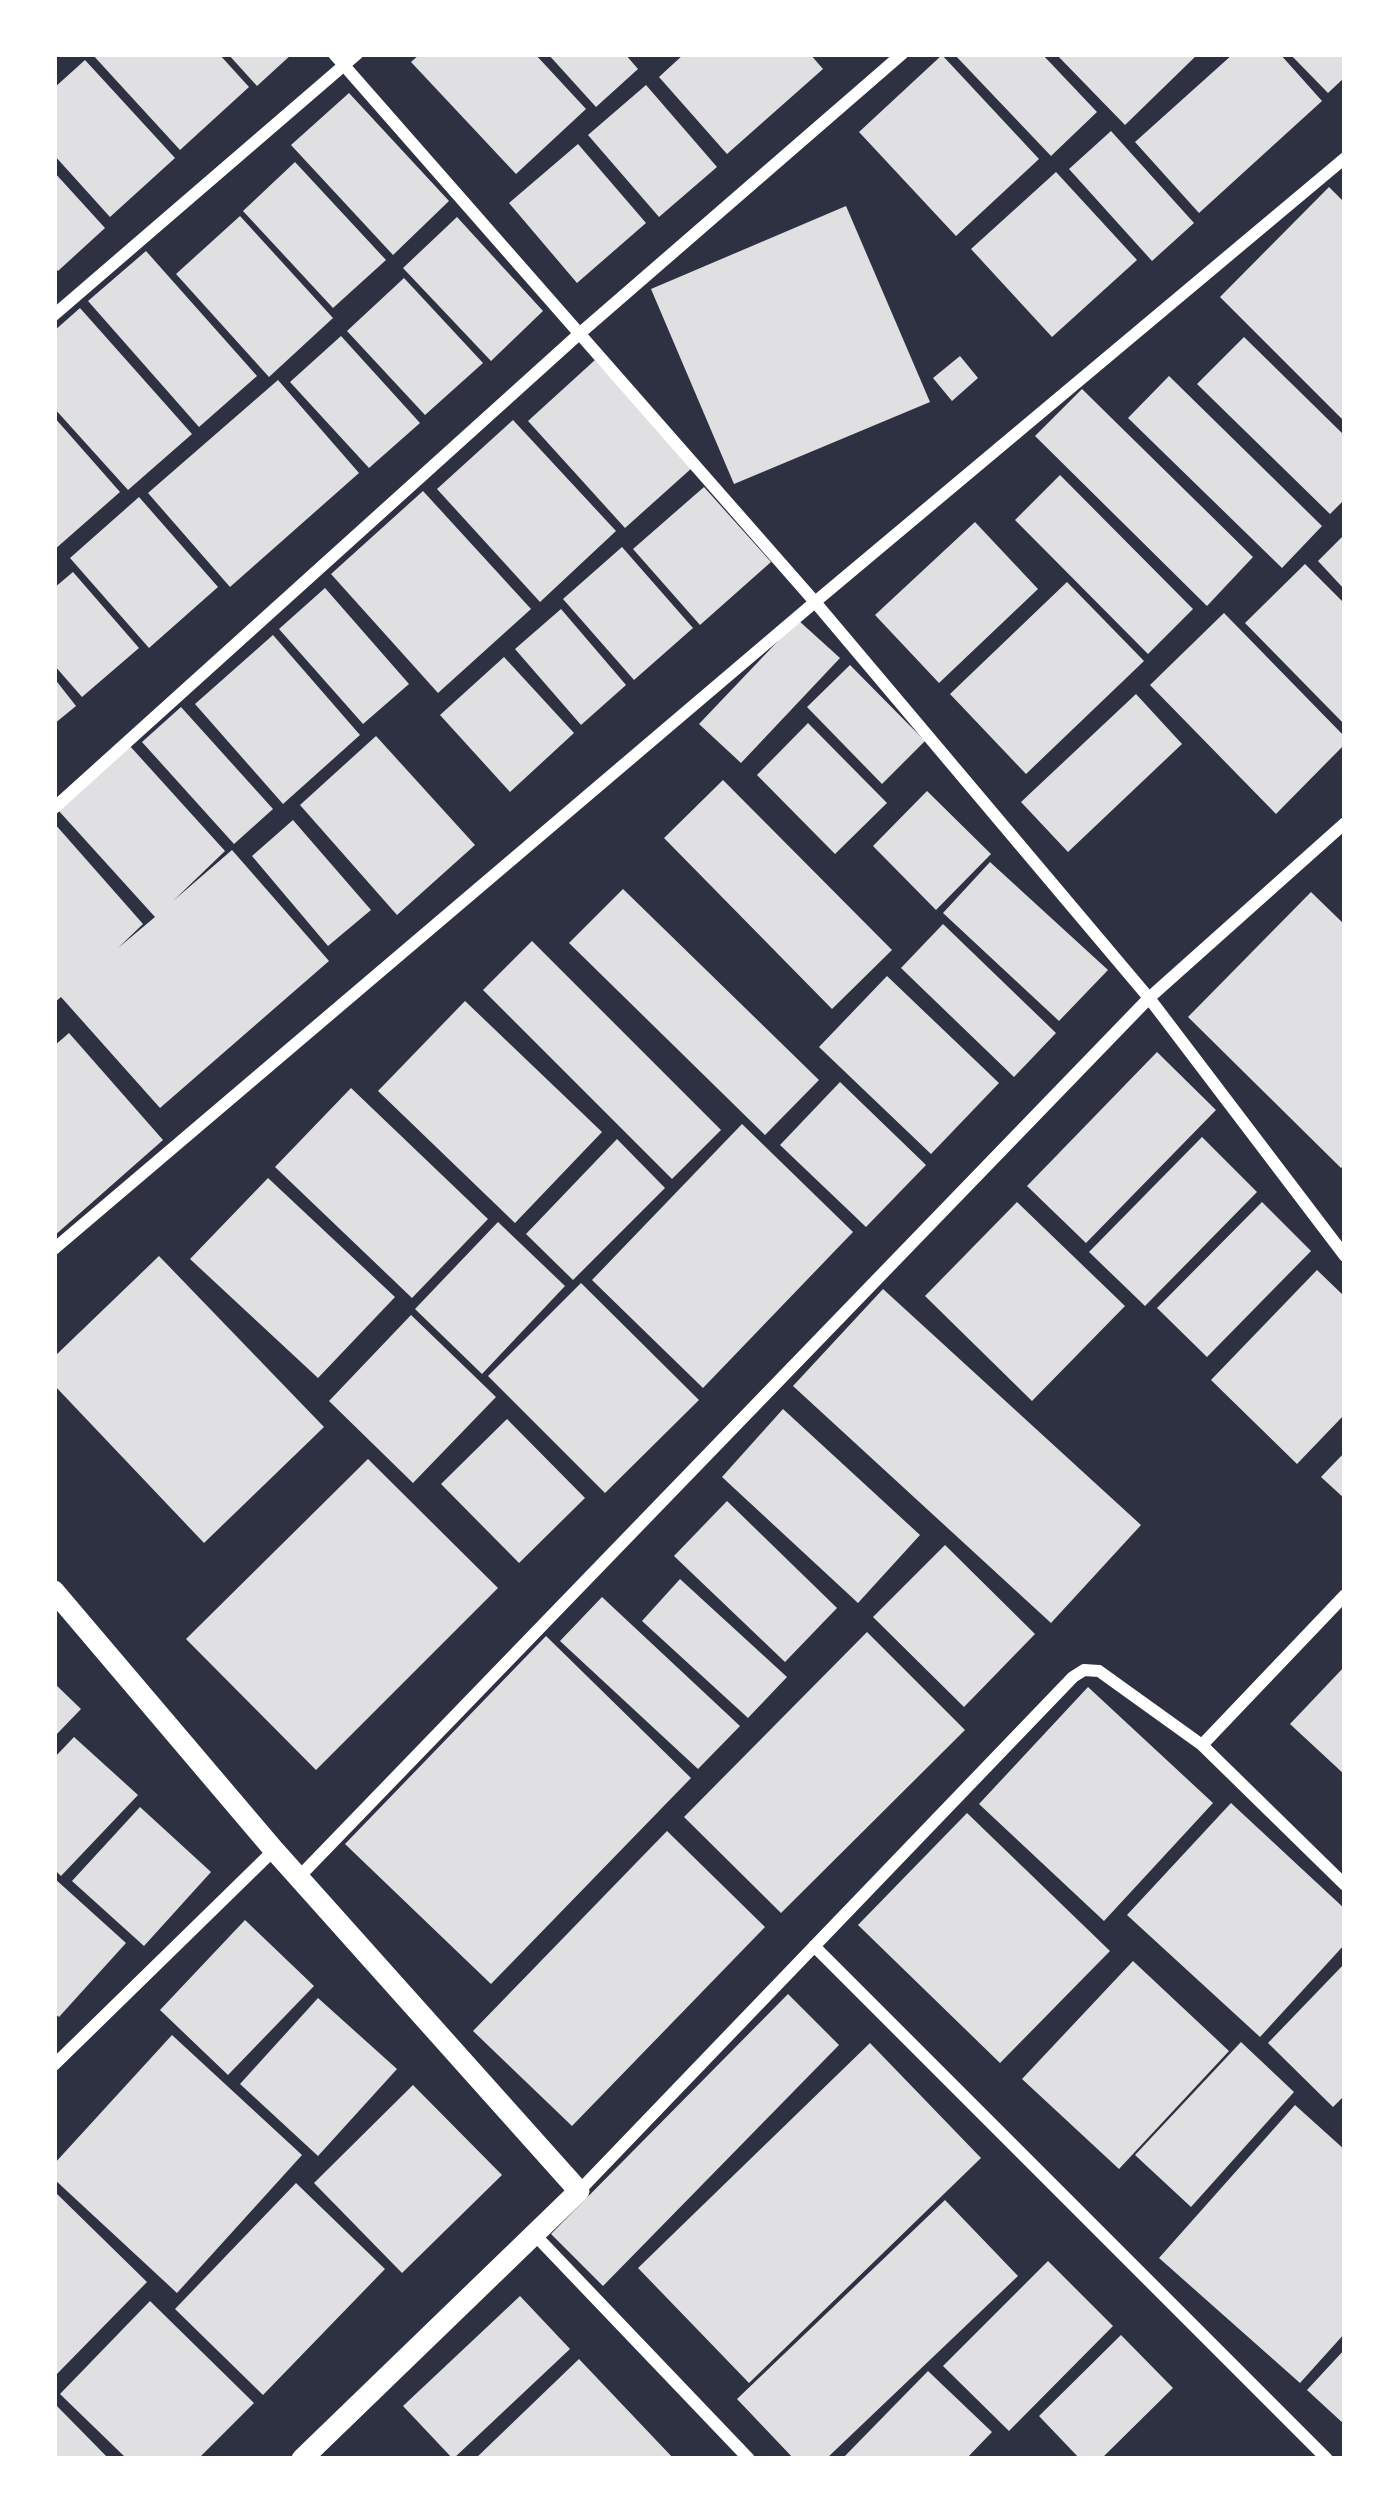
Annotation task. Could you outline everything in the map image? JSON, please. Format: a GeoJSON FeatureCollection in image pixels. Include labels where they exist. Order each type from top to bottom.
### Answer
{"type":"FeatureCollection","features":[{"type":"Feature","properties":{"kind":"street"},"geometry":{"type":"LineString","coordinates":[[54,315],[339,60],[357,54]]}},
{"type":"Feature","properties":{"kind":"street"},"geometry":{"type":"LineString","coordinates":[[54,808],[578,335],[902,54]]}},
{"type":"Feature","properties":{"kind":"street"},"geometry":{"type":"LineString","coordinates":[[339,60],[815,602],[1149,998],[1345,1256]]}},
{"type":"Feature","properties":{"kind":"street"},"geometry":{"type":"LineString","coordinates":[[54,1249],[1345,158]]}},
{"type":"Feature","properties":{"kind":"street"},"geometry":{"type":"LineString","coordinates":[[298,1877],[1149,998],[1345,823]]}},
{"type":"Feature","properties":{"kind":"street"},"geometry":{"type":"LineString","coordinates":[[54,1591],[274,1850],[579,2191]]}},
{"type":"Feature","properties":{"kind":"street"},"geometry":{"type":"LineString","coordinates":[[1202,1744],[1345,1595]]}},
{"type":"Feature","properties":{"kind":"street"},"geometry":{"type":"LineString","coordinates":[[302,2459],[579,2191],[1084,1670],[1099,1671],[1202,1744],[1345,1885]]}},
{"type":"Feature","properties":{"kind":"street"},"geometry":{"type":"LineString","coordinates":[[54,2065],[274,1850]]}},
{"type":"Feature","properties":{"kind":"street"},"geometry":{"type":"LineString","coordinates":[[814,1946],[1328,2459]]}},
{"type":"Feature","properties":{"kind":"street"},"geometry":{"type":"LineString","coordinates":[[535,2235],[749,2459]]}},
{"type":"Feature","properties":{"kind":"building"},"geometry":{"type":"Polygon","coordinates":[[[92,54],[219,54],[249,87],[180,150],[92,54]]]}},
{"type":"Feature","properties":{"kind":"building"},"geometry":{"type":"Polygon","coordinates":[[[228,54],[292,54],[257,86],[228,54]]]}},
{"type":"Feature","properties":{"kind":"building"},"geometry":{"type":"Polygon","coordinates":[[[420,54],[535,54],[586,109],[516,174],[411,62],[420,54]]]}},
{"type":"Feature","properties":{"kind":"building"},"geometry":{"type":"Polygon","coordinates":[[[548,54],[625,54],[638,69],[596,107],[548,54]]]}},
{"type":"Feature","properties":{"kind":"building"},"geometry":{"type":"Polygon","coordinates":[[[684,54],[810,54],[823,69],[727,154],[659,77],[684,54]]]}},
{"type":"Feature","properties":{"kind":"building"},"geometry":{"type":"Polygon","coordinates":[[[954,54],[1042,54],[1097,112],[1051,156],[954,54]]]}},
{"type":"Feature","properties":{"kind":"building"},"geometry":{"type":"Polygon","coordinates":[[[1056,54],[1198,54],[1125,125],[1056,54]]]}},
{"type":"Feature","properties":{"kind":"building"},"geometry":{"type":"Polygon","coordinates":[[[1233,54],[1280,54],[1322,101],[1199,213],[1135,142],[1233,54]]]}},
{"type":"Feature","properties":{"kind":"building"},"geometry":{"type":"Polygon","coordinates":[[[1290,54],[1345,54],[1345,77],[1328,93],[1290,54]]]}},
{"type":"Feature","properties":{"kind":"building"},"geometry":{"type":"Polygon","coordinates":[[[942,55],[1039,159],[956,236],[859,132],[942,55]]]}},
{"type":"Feature","properties":{"kind":"building"},"geometry":{"type":"Polygon","coordinates":[[[85,60],[175,158],[110,217],[54,155],[54,88],[85,60]]]}},
{"type":"Feature","properties":{"kind":"building"},"geometry":{"type":"Polygon","coordinates":[[[646,85],[717,167],[659,217],[588,135],[646,85]]]}},
{"type":"Feature","properties":{"kind":"building"},"geometry":{"type":"Polygon","coordinates":[[[349,93],[449,201],[393,255],[291,145],[349,93]]]}},
{"type":"Feature","properties":{"kind":"building"},"geometry":{"type":"Polygon","coordinates":[[[1111,131],[1194,223],[1152,261],[1069,169],[1111,131]]]}},
{"type":"Feature","properties":{"kind":"building"},"geometry":{"type":"Polygon","coordinates":[[[578,144],[646,223],[577,283],[509,203],[578,144]]]}},
{"type":"Feature","properties":{"kind":"building"},"geometry":{"type":"Polygon","coordinates":[[[295,162],[386,260],[333,308],[243,211],[295,162]]]}},
{"type":"Feature","properties":{"kind":"building"},"geometry":{"type":"Polygon","coordinates":[[[54,172],[105,228],[58,271],[54,267],[54,172]]]}},
{"type":"Feature","properties":{"kind":"building"},"geometry":{"type":"Polygon","coordinates":[[[1056,172],[1137,260],[1052,337],[971,249],[1056,172]]]}},
{"type":"Feature","properties":{"kind":"building"},"geometry":{"type":"Polygon","coordinates":[[[1329,187],[1345,203],[1345,422],[1220,297],[1329,187]]]}},
{"type":"Feature","properties":{"kind":"building"},"geometry":{"type":"Polygon","coordinates":[[[846,206],[930,402],[734,484],[651,289],[846,206]]]}},
{"type":"Feature","properties":{"kind":"building"},"geometry":{"type":"Polygon","coordinates":[[[240,216],[333,318],[269,377],[176,274],[240,216]]]}},
{"type":"Feature","properties":{"kind":"building"},"geometry":{"type":"Polygon","coordinates":[[[457,217],[543,311],[491,361],[403,268],[457,217]]]}},
{"type":"Feature","properties":{"kind":"building"},"geometry":{"type":"Polygon","coordinates":[[[146,251],[257,376],[199,427],[88,301],[146,251]]]}},
{"type":"Feature","properties":{"kind":"building"},"geometry":{"type":"Polygon","coordinates":[[[404,278],[483,363],[425,415],[347,331],[404,278]]]}},
{"type":"Feature","properties":{"kind":"building"},"geometry":{"type":"Polygon","coordinates":[[[80,308],[192,434],[128,490],[54,408],[54,331],[80,308]]]}},
{"type":"Feature","properties":{"kind":"building"},"geometry":{"type":"Polygon","coordinates":[[[341,336],[420,423],[369,468],[290,382],[341,336]]]}},
{"type":"Feature","properties":{"kind":"building"},"geometry":{"type":"Polygon","coordinates":[[[1244,337],[1345,436],[1345,499],[1330,514],[1197,384],[1244,337]]]}},
{"type":"Feature","properties":{"kind":"building"},"geometry":{"type":"Polygon","coordinates":[[[960,356],[978,378],[952,401],[933,378],[960,356]]]}},
{"type":"Feature","properties":{"kind":"building"},"geometry":{"type":"Polygon","coordinates":[[[595,360],[693,467],[625,528],[528,421],[595,360]]]}},
{"type":"Feature","properties":{"kind":"building"},"geometry":{"type":"Polygon","coordinates":[[[1169,376],[1322,526],[1282,568],[1128,418],[1169,376]]]}},
{"type":"Feature","properties":{"kind":"building"},"geometry":{"type":"Polygon","coordinates":[[[278,380],[359,473],[230,587],[148,493],[278,380]]]}},
{"type":"Feature","properties":{"kind":"building"},"geometry":{"type":"Polygon","coordinates":[[[1082,389],[1253,557],[1207,606],[1035,436],[1082,389]]]}},
{"type":"Feature","properties":{"kind":"building"},"geometry":{"type":"Polygon","coordinates":[[[54,417],[120,492],[54,550],[54,417]]]}},
{"type":"Feature","properties":{"kind":"building"},"geometry":{"type":"Polygon","coordinates":[[[513,420],[616,531],[540,602],[437,489],[513,420]]]}},
{"type":"Feature","properties":{"kind":"building"},"geometry":{"type":"Polygon","coordinates":[[[1060,475],[1193,609],[1148,654],[1015,520],[1060,475]]]}},
{"type":"Feature","properties":{"kind":"building"},"geometry":{"type":"Polygon","coordinates":[[[704,487],[771,562],[700,625],[633,549],[704,487]]]}},
{"type":"Feature","properties":{"kind":"building"},"geometry":{"type":"Polygon","coordinates":[[[423,491],[531,609],[438,693],[331,574],[423,491]]]}},
{"type":"Feature","properties":{"kind":"building"},"geometry":{"type":"Polygon","coordinates":[[[139,497],[218,587],[149,648],[70,558],[139,497]]]}},
{"type":"Feature","properties":{"kind":"building"},"geometry":{"type":"Polygon","coordinates":[[[975,522],[1038,589],[939,683],[875,615],[975,522]]]}},
{"type":"Feature","properties":{"kind":"building"},"geometry":{"type":"Polygon","coordinates":[[[1345,534],[1345,590],[1318,561],[1345,534]]]}},
{"type":"Feature","properties":{"kind":"building"},"geometry":{"type":"Polygon","coordinates":[[[622,547],[693,628],[634,680],[563,599],[622,547]]]}},
{"type":"Feature","properties":{"kind":"building"},"geometry":{"type":"Polygon","coordinates":[[[1305,564],[1345,604],[1345,725],[1245,623],[1305,564]]]}},
{"type":"Feature","properties":{"kind":"building"},"geometry":{"type":"Polygon","coordinates":[[[73,572],[139,648],[82,697],[54,665],[54,588],[73,572]]]}},
{"type":"Feature","properties":{"kind":"building"},"geometry":{"type":"Polygon","coordinates":[[[1067,582],[1144,661],[1026,774],[950,694],[1067,582]]]}},
{"type":"Feature","properties":{"kind":"building"},"geometry":{"type":"Polygon","coordinates":[[[325,588],[409,684],[363,724],[279,629],[325,588]]]}},
{"type":"Feature","properties":{"kind":"building"},"geometry":{"type":"Polygon","coordinates":[[[561,609],[626,685],[581,725],[515,649],[561,609]]]}},
{"type":"Feature","properties":{"kind":"building"},"geometry":{"type":"Polygon","coordinates":[[[1224,613],[1345,737],[1345,744],[1276,814],[1150,685],[1224,613]]]}},
{"type":"Feature","properties":{"kind":"building"},"geometry":{"type":"Polygon","coordinates":[[[798,620],[840,658],[741,763],[699,724],[798,620]]]}},
{"type":"Feature","properties":{"kind":"building"},"geometry":{"type":"Polygon","coordinates":[[[273,635],[360,735],[283,804],[195,704],[273,635]]]}},
{"type":"Feature","properties":{"kind":"building"},"geometry":{"type":"Polygon","coordinates":[[[504,657],[574,733],[510,792],[440,715],[504,657]]]}},
{"type":"Feature","properties":{"kind":"building"},"geometry":{"type":"Polygon","coordinates":[[[850,665],[925,741],[882,784],[807,707],[850,665]]]}},
{"type":"Feature","properties":{"kind":"building"},"geometry":{"type":"Polygon","coordinates":[[[54,678],[76,706],[54,724],[54,678]]]}},
{"type":"Feature","properties":{"kind":"building"},"geometry":{"type":"Polygon","coordinates":[[[1136,694],[1182,744],[1068,852],[1021,802],[1136,694]]]}},
{"type":"Feature","properties":{"kind":"building"},"geometry":{"type":"Polygon","coordinates":[[[181,707],[273,809],[234,844],[142,742],[181,707]]]}},
{"type":"Feature","properties":{"kind":"building"},"geometry":{"type":"Polygon","coordinates":[[[808,723],[887,803],[835,854],[757,775],[808,723]]]}},
{"type":"Feature","properties":{"kind":"building"},"geometry":{"type":"Polygon","coordinates":[[[376,736],[475,845],[397,915],[300,805],[376,736]]]}},
{"type":"Feature","properties":{"kind":"building"},"geometry":{"type":"Polygon","coordinates":[[[129,745],[225,851],[173,901],[232,850],[329,961],[160,1108],[61,997],[54,1003],[54,823],[143,924],[118,948],[155,917],[58,810],[129,745]]]}},
{"type":"Feature","properties":{"kind":"building"},"geometry":{"type":"Polygon","coordinates":[[[723,780],[892,950],[832,1009],[664,838],[723,780]]]}},
{"type":"Feature","properties":{"kind":"building"},"geometry":{"type":"Polygon","coordinates":[[[927,791],[991,854],[936,910],[873,846],[927,791]]]}},
{"type":"Feature","properties":{"kind":"building"},"geometry":{"type":"Polygon","coordinates":[[[293,820],[371,910],[328,946],[252,856],[293,820]]]}},
{"type":"Feature","properties":{"kind":"building"},"geometry":{"type":"Polygon","coordinates":[[[990,862],[1108,970],[1059,1021],[943,913],[990,862]]]}},
{"type":"Feature","properties":{"kind":"building"},"geometry":{"type":"Polygon","coordinates":[[[623,889],[819,1080],[765,1135],[569,943],[623,889]]]}},
{"type":"Feature","properties":{"kind":"building"},"geometry":{"type":"Polygon","coordinates":[[[1311,892],[1345,925],[1345,1164],[1341,1168],[1188,1017],[1311,892]]]}},
{"type":"Feature","properties":{"kind":"building"},"geometry":{"type":"Polygon","coordinates":[[[943,924],[1056,1033],[1014,1077],[901,968],[943,924]]]}},
{"type":"Feature","properties":{"kind":"building"},"geometry":{"type":"Polygon","coordinates":[[[532,941],[721,1130],[672,1179],[483,990],[532,941]]]}},
{"type":"Feature","properties":{"kind":"building"},"geometry":{"type":"Polygon","coordinates":[[[887,976],[999,1083],[931,1154],[819,1047],[887,976]]]}},
{"type":"Feature","properties":{"kind":"building"},"geometry":{"type":"Polygon","coordinates":[[[465,1001],[602,1132],[515,1223],[378,1091],[465,1001]]]}},
{"type":"Feature","properties":{"kind":"building"},"geometry":{"type":"Polygon","coordinates":[[[69,1033],[163,1140],[54,1236],[54,1046],[69,1033]]]}},
{"type":"Feature","properties":{"kind":"building"},"geometry":{"type":"Polygon","coordinates":[[[1157,1052],[1216,1110],[1086,1243],[1027,1186],[1157,1052]]]}},
{"type":"Feature","properties":{"kind":"building"},"geometry":{"type":"Polygon","coordinates":[[[840,1082],[926,1165],[866,1227],[780,1145],[840,1082]]]}},
{"type":"Feature","properties":{"kind":"building"},"geometry":{"type":"Polygon","coordinates":[[[351,1088],[488,1219],[412,1298],[275,1167],[351,1088]]]}},
{"type":"Feature","properties":{"kind":"building"},"geometry":{"type":"Polygon","coordinates":[[[742,1124],[853,1232],[703,1388],[592,1280],[742,1124]]]}},
{"type":"Feature","properties":{"kind":"building"},"geometry":{"type":"Polygon","coordinates":[[[1202,1137],[1257,1192],[1145,1306],[1089,1252],[1202,1137]]]}},
{"type":"Feature","properties":{"kind":"building"},"geometry":{"type":"Polygon","coordinates":[[[617,1139],[665,1188],[573,1280],[526,1234],[617,1139]]]}},
{"type":"Feature","properties":{"kind":"building"},"geometry":{"type":"Polygon","coordinates":[[[268,1178],[395,1297],[318,1378],[190,1259],[268,1178]]]}},
{"type":"Feature","properties":{"kind":"building"},"geometry":{"type":"Polygon","coordinates":[[[1017,1202],[1125,1306],[1032,1401],[925,1296],[1017,1202]]]}},
{"type":"Feature","properties":{"kind":"building"},"geometry":{"type":"Polygon","coordinates":[[[1262,1202],[1311,1251],[1207,1357],[1157,1308],[1262,1202]]]}},
{"type":"Feature","properties":{"kind":"building"},"geometry":{"type":"Polygon","coordinates":[[[498,1222],[565,1286],[482,1374],[415,1309],[498,1222]]]}},
{"type":"Feature","properties":{"kind":"building"},"geometry":{"type":"Polygon","coordinates":[[[159,1256],[324,1427],[204,1543],[54,1385],[54,1357],[159,1256]]]}},
{"type":"Feature","properties":{"kind":"building"},"geometry":{"type":"Polygon","coordinates":[[[1317,1270],[1345,1297],[1345,1414],[1297,1464],[1211,1380],[1317,1270]]]}},
{"type":"Feature","properties":{"kind":"building"},"geometry":{"type":"Polygon","coordinates":[[[581,1283],[699,1400],[605,1493],[488,1376],[581,1283]]]}},
{"type":"Feature","properties":{"kind":"building"},"geometry":{"type":"Polygon","coordinates":[[[883,1289],[1141,1525],[1051,1623],[793,1386],[883,1289]]]}},
{"type":"Feature","properties":{"kind":"building"},"geometry":{"type":"Polygon","coordinates":[[[411,1315],[496,1397],[413,1483],[329,1401],[411,1315]]]}},
{"type":"Feature","properties":{"kind":"building"},"geometry":{"type":"Polygon","coordinates":[[[783,1409],[920,1535],[858,1603],[722,1477],[783,1409]]]}},
{"type":"Feature","properties":{"kind":"building"},"geometry":{"type":"Polygon","coordinates":[[[507,1419],[585,1498],[519,1563],[441,1484],[507,1419]]]}},
{"type":"Feature","properties":{"kind":"building"},"geometry":{"type":"Polygon","coordinates":[[[1345,1452],[1345,1499],[1321,1477],[1345,1452]]]}},
{"type":"Feature","properties":{"kind":"building"},"geometry":{"type":"Polygon","coordinates":[[[368,1459],[498,1588],[316,1770],[186,1639],[368,1459]]]}},
{"type":"Feature","properties":{"kind":"building"},"geometry":{"type":"Polygon","coordinates":[[[727,1501],[837,1608],[785,1662],[674,1556],[727,1501]]]}},
{"type":"Feature","properties":{"kind":"building"},"geometry":{"type":"Polygon","coordinates":[[[945,1545],[1035,1634],[964,1707],[873,1617],[945,1545]]]}},
{"type":"Feature","properties":{"kind":"building"},"geometry":{"type":"Polygon","coordinates":[[[680,1579],[787,1677],[748,1718],[642,1621],[680,1579]]]}},
{"type":"Feature","properties":{"kind":"building"},"geometry":{"type":"Polygon","coordinates":[[[602,1597],[740,1726],[698,1769],[560,1641],[602,1597]]]}},
{"type":"Feature","properties":{"kind":"building"},"geometry":{"type":"Polygon","coordinates":[[[867,1632],[965,1730],[781,1913],[684,1817],[867,1632]]]}},
{"type":"Feature","properties":{"kind":"building"},"geometry":{"type":"Polygon","coordinates":[[[546,1636],[691,1778],[491,1984],[345,1844],[546,1636]]]}},
{"type":"Feature","properties":{"kind":"building"},"geometry":{"type":"Polygon","coordinates":[[[1345,1666],[1345,1775],[1290,1724],[1345,1666]]]}},
{"type":"Feature","properties":{"kind":"building"},"geometry":{"type":"Polygon","coordinates":[[[54,1683],[81,1709],[54,1737],[54,1683]]]}},
{"type":"Feature","properties":{"kind":"building"},"geometry":{"type":"Polygon","coordinates":[[[1088,1687],[1213,1803],[1104,1921],[979,1804],[1088,1687]]]}},
{"type":"Feature","properties":{"kind":"building"},"geometry":{"type":"Polygon","coordinates":[[[74,1737],[138,1795],[61,1876],[54,1869],[54,1758],[74,1737]]]}},
{"type":"Feature","properties":{"kind":"building"},"geometry":{"type":"Polygon","coordinates":[[[1231,1803],[1345,1909],[1345,1944],[1260,2037],[1127,1915],[1231,1803]]]}},
{"type":"Feature","properties":{"kind":"building"},"geometry":{"type":"Polygon","coordinates":[[[140,1807],[211,1872],[144,1946],[72,1881],[140,1807]]]}},
{"type":"Feature","properties":{"kind":"building"},"geometry":{"type":"Polygon","coordinates":[[[967,1813],[1110,1951],[1000,2063],[858,1925],[967,1813]]]}},
{"type":"Feature","properties":{"kind":"building"},"geometry":{"type":"Polygon","coordinates":[[[667,1831],[765,1927],[572,2126],[473,2031],[667,1831]]]}},
{"type":"Feature","properties":{"kind":"building"},"geometry":{"type":"Polygon","coordinates":[[[54,1878],[126,1943],[59,2017],[54,2013],[54,1878]]]}},
{"type":"Feature","properties":{"kind":"building"},"geometry":{"type":"Polygon","coordinates":[[[245,1920],[314,1986],[228,2075],[160,2010],[245,1920]]]}},
{"type":"Feature","properties":{"kind":"building"},"geometry":{"type":"Polygon","coordinates":[[[1133,1961],[1229,2051],[1119,2169],[1022,2079],[1133,1961]]]}},
{"type":"Feature","properties":{"kind":"building"},"geometry":{"type":"Polygon","coordinates":[[[1345,1963],[1345,2095],[1333,2107],[1268,2043],[1345,1963]]]}},
{"type":"Feature","properties":{"kind":"building"},"geometry":{"type":"Polygon","coordinates":[[[788,1994],[839,2045],[603,2286],[551,2234],[788,1994]]]}},
{"type":"Feature","properties":{"kind":"building"},"geometry":{"type":"Polygon","coordinates":[[[318,1998],[397,2069],[318,2156],[240,2084],[318,1998]]]}},
{"type":"Feature","properties":{"kind":"building"},"geometry":{"type":"Polygon","coordinates":[[[172,2035],[302,2155],[177,2293],[54,2179],[54,2164],[172,2035]]]}},
{"type":"Feature","properties":{"kind":"building"},"geometry":{"type":"Polygon","coordinates":[[[1241,2042],[1294,2092],[1191,2207],[1135,2155],[1241,2042]]]}},
{"type":"Feature","properties":{"kind":"building"},"geometry":{"type":"Polygon","coordinates":[[[870,2043],[981,2158],[749,2383],[638,2268],[870,2043]]]}},
{"type":"Feature","properties":{"kind":"building"},"geometry":{"type":"Polygon","coordinates":[[[413,2085],[502,2175],[402,2273],[314,2183],[413,2085]]]}},
{"type":"Feature","properties":{"kind":"building"},"geometry":{"type":"Polygon","coordinates":[[[1295,2105],[1345,2150],[1345,2333],[1300,2383],[1159,2258],[1295,2105]]]}},
{"type":"Feature","properties":{"kind":"building"},"geometry":{"type":"Polygon","coordinates":[[[296,2183],[385,2269],[263,2395],[175,2309],[296,2183]]]}},
{"type":"Feature","properties":{"kind":"building"},"geometry":{"type":"Polygon","coordinates":[[[54,2191],[147,2282],[54,2377],[54,2191]]]}},
{"type":"Feature","properties":{"kind":"building"},"geometry":{"type":"Polygon","coordinates":[[[945,2200],[1018,2276],[826,2459],[794,2459],[737,2399],[945,2200]]]}},
{"type":"Feature","properties":{"kind":"building"},"geometry":{"type":"Polygon","coordinates":[[[1048,2261],[1113,2326],[1009,2431],[943,2366],[1048,2261]]]}},
{"type":"Feature","properties":{"kind":"building"},"geometry":{"type":"Polygon","coordinates":[[[520,2296],[570,2349],[453,2459],[403,2406],[520,2296]]]}},
{"type":"Feature","properties":{"kind":"building"},"geometry":{"type":"Polygon","coordinates":[[[150,2301],[254,2403],[198,2459],[127,2459],[60,2394],[150,2301]]]}},
{"type":"Feature","properties":{"kind":"building"},"geometry":{"type":"Polygon","coordinates":[[[1121,2335],[1173,2388],[1101,2459],[1080,2459],[1039,2416],[1121,2335]]]}},
{"type":"Feature","properties":{"kind":"building"},"geometry":{"type":"Polygon","coordinates":[[[1345,2349],[1345,2425],[1307,2390],[1345,2349]]]}},
{"type":"Feature","properties":{"kind":"building"},"geometry":{"type":"Polygon","coordinates":[[[579,2359],[674,2459],[475,2459],[579,2359]]]}},
{"type":"Feature","properties":{"kind":"building"},"geometry":{"type":"Polygon","coordinates":[[[928,2371],[992,2432],[966,2459],[842,2459],[928,2371]]]}},
{"type":"Feature","properties":{"kind":"building"},"geometry":{"type":"Polygon","coordinates":[[[54,2403],[109,2459],[54,2459],[54,2403]]]}}]}
